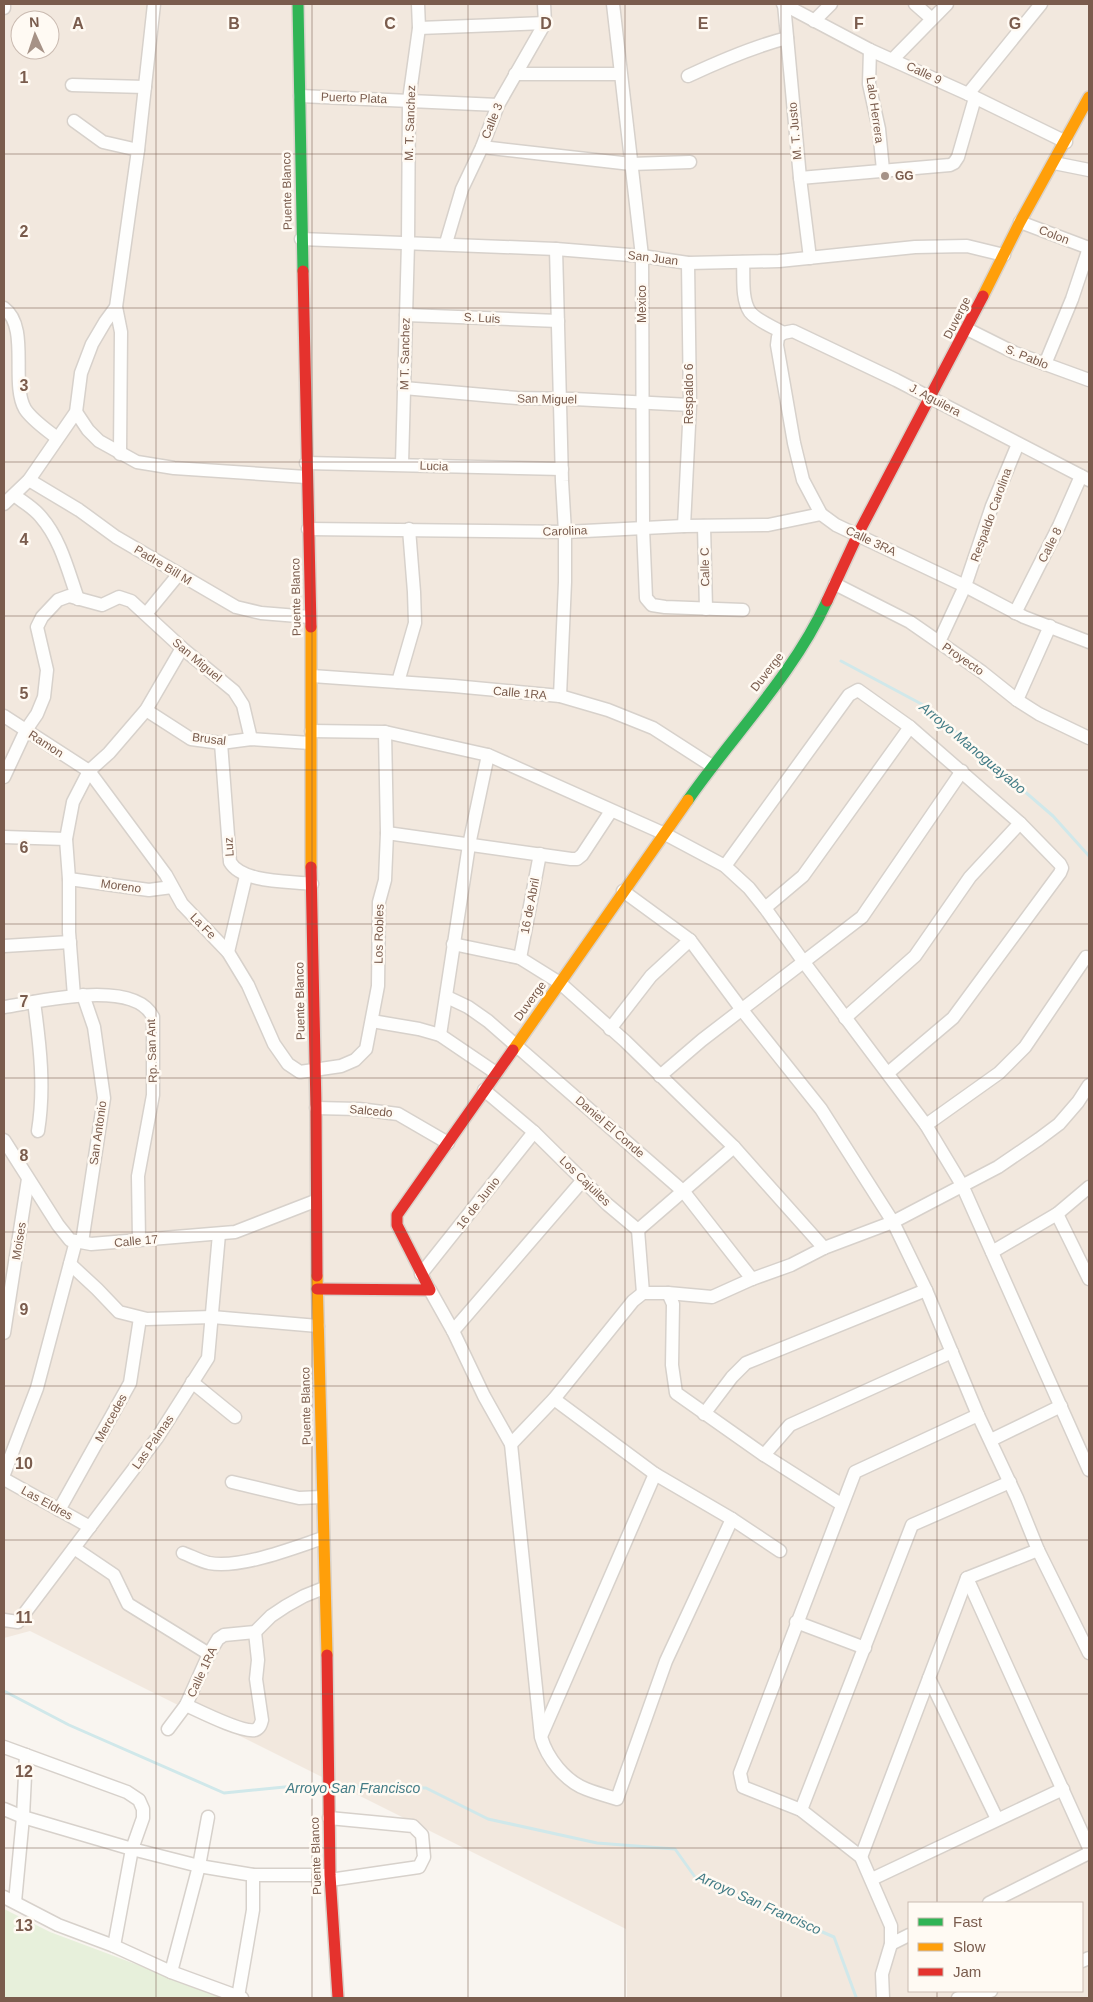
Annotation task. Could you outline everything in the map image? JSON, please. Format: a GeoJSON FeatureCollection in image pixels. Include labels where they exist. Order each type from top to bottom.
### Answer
{"type":"FeatureCollection","features":[{"type":"Feature","properties":{"kind":"street"},"geometry":{"type":"LineString","coordinates":[[120,454],[121,332],[116,307],[138,150],[154,4],[141,4]]}},
{"type":"Feature","properties":{"kind":"street","name":"Puente Blanco"},"geometry":{"type":"LineString","coordinates":[[298,4],[306,477],[312,676],[310,737],[316,1108],[315,1201],[327,1662],[330,1877],[338,1998]]}},
{"type":"Feature","properties":{"kind":"street","name":"M. T. Sanchez"},"geometry":{"type":"LineString","coordinates":[[408,243],[409,100],[419,28],[418,4]]}},
{"type":"Feature","properties":{"kind":"street"},"geometry":{"type":"LineString","coordinates":[[419,28],[545,23],[544,4]]}},
{"type":"Feature","properties":{"kind":"street"},"geometry":{"type":"LineString","coordinates":[[613,4],[619,4]]}},
{"type":"Feature","properties":{"kind":"street","name":"Mexico"},"geometry":{"type":"LineString","coordinates":[[613,4],[642,256],[643,528],[646,598],[652,605],[706,609]]}},
{"type":"Feature","properties":{"kind":"street","name":"Calle 9"},"geometry":{"type":"LineString","coordinates":[[784,4],[870,50],[894,59],[1066,142]]}},
{"type":"Feature","properties":{"kind":"street","name":"M. T. Justo"},"geometry":{"type":"LineString","coordinates":[[784,4],[800,178],[810,258]]}},
{"type":"Feature","properties":{"kind":"street"},"geometry":{"type":"LineString","coordinates":[[814,21],[831,4]]}},
{"type":"Feature","properties":{"kind":"street"},"geometry":{"type":"LineString","coordinates":[[915,4],[932,19]]}},
{"type":"Feature","properties":{"kind":"street"},"geometry":{"type":"LineString","coordinates":[[894,59],[947,4]]}},
{"type":"Feature","properties":{"kind":"street"},"geometry":{"type":"LineString","coordinates":[[800,178],[950,165],[954,163],[958,157],[972,96],[1040,4]]}},
{"type":"Feature","properties":{"kind":"street","name":"Calle 3"},"geometry":{"type":"LineString","coordinates":[[446,243],[462,189],[482,147],[498,105],[545,23]]}},
{"type":"Feature","properties":{"kind":"street"},"geometry":{"type":"LineString","coordinates":[[688,76],[731,56],[787,38]]}},
{"type":"Feature","properties":{"kind":"street","name":"Lalo Herrera"},"geometry":{"type":"LineString","coordinates":[[870,50],[869,84],[879,129],[884,170]]}},
{"type":"Feature","properties":{"kind":"street"},"geometry":{"type":"LineString","coordinates":[[515,74],[620,74]]}},
{"type":"Feature","properties":{"kind":"street"},"geometry":{"type":"LineString","coordinates":[[72,85],[145,88]]}},
{"type":"Feature","properties":{"kind":"street","name":"Puerto Plata"},"geometry":{"type":"LineString","coordinates":[[300,96],[498,105]]}},
{"type":"Feature","properties":{"kind":"street","name":"Duverge"},"geometry":{"type":"LineString","coordinates":[[422,1274],[396,1221],[397,1215],[712,766],[796,658],[822,612],[858,534],[967,329],[1020,222],[1066,142],[1089,97]]}},
{"type":"Feature","properties":{"kind":"street"},"geometry":{"type":"LineString","coordinates":[[74,120],[103,142],[138,150]]}},
{"type":"Feature","properties":{"kind":"street"},"geometry":{"type":"LineString","coordinates":[[482,147],[631,164],[690,162]]}},
{"type":"Feature","properties":{"kind":"street"},"geometry":{"type":"LineString","coordinates":[[1054,163],[1089,170]]}},
{"type":"Feature","properties":{"kind":"street","name":"Colon"},"geometry":{"type":"LineString","coordinates":[[1020,222],[1089,248]]}},
{"type":"Feature","properties":{"kind":"street","name":"San Juan"},"geometry":{"type":"LineString","coordinates":[[302,239],[446,243],[556,249],[642,256],[688,263],[810,258],[915,247],[967,246],[1004,254]]}},
{"type":"Feature","properties":{"kind":"street","name":"M T. Sanchez"},"geometry":{"type":"LineString","coordinates":[[402,464],[408,243]]}},
{"type":"Feature","properties":{"kind":"street"},"geometry":{"type":"LineString","coordinates":[[1045,364],[1072,299],[1089,248]]}},
{"type":"Feature","properties":{"kind":"street"},"geometry":{"type":"LineString","coordinates":[[556,249],[565,532],[565,582],[560,696]]}},
{"type":"Feature","properties":{"kind":"street","name":"J. Aguilera"},"geometry":{"type":"LineString","coordinates":[[744,262],[745,296],[750,312],[781,335],[793,331],[931,398],[1085,478]]}},
{"type":"Feature","properties":{"kind":"street","name":"Respaldo 6"},"geometry":{"type":"LineString","coordinates":[[684,526],[690,405],[688,263]]}},
{"type":"Feature","properties":{"kind":"street"},"geometry":{"type":"LineString","coordinates":[[4,504],[29,480],[76,412],[81,373],[92,344],[104,322],[116,307]]}},
{"type":"Feature","properties":{"kind":"street"},"geometry":{"type":"LineString","coordinates":[[4,308],[8,311],[15,324],[21,395],[26,409],[57,438]]}},
{"type":"Feature","properties":{"kind":"street","name":"S. Luis"},"geometry":{"type":"LineString","coordinates":[[406,315],[558,322]]}},
{"type":"Feature","properties":{"kind":"street","name":"S. Pablo"},"geometry":{"type":"LineString","coordinates":[[967,329],[1014,353],[1089,380]]}},
{"type":"Feature","properties":{"kind":"street","name":"Calle 3RA"},"geometry":{"type":"LineString","coordinates":[[781,335],[777,344],[794,443],[803,480],[821,514],[836,525],[965,586],[1015,613],[1089,642]]}},
{"type":"Feature","properties":{"kind":"street","name":"San Miguel"},"geometry":{"type":"LineString","coordinates":[[404,388],[518,398],[690,405]]}},
{"type":"Feature","properties":{"kind":"street"},"geometry":{"type":"LineString","coordinates":[[76,412],[88,430],[99,441],[137,462],[174,468],[306,477]]}},
{"type":"Feature","properties":{"kind":"street","name":"Respaldo Carolina"},"geometry":{"type":"LineString","coordinates":[[939,642],[965,586],[992,506],[1018,444]]}},
{"type":"Feature","properties":{"kind":"street","name":"Lucia"},"geometry":{"type":"LineString","coordinates":[[306,463],[562,469]]}},
{"type":"Feature","properties":{"kind":"street","name":"Calle 8"},"geometry":{"type":"LineString","coordinates":[[1015,613],[1085,478]]}},
{"type":"Feature","properties":{"kind":"street","name":"Padre Bill M"},"geometry":{"type":"LineString","coordinates":[[29,480],[178,575],[236,607],[261,613],[310,617]]}},
{"type":"Feature","properties":{"kind":"street"},"geometry":{"type":"LineString","coordinates":[[14,495],[40,515],[52,530],[78,599]]}},
{"type":"Feature","properties":{"kind":"street","name":"Carolina"},"geometry":{"type":"LineString","coordinates":[[308,529],[565,532],[684,526],[768,525],[821,514]]}},
{"type":"Feature","properties":{"kind":"street","name":"Calle C"},"geometry":{"type":"LineString","coordinates":[[704,526],[706,609]]}},
{"type":"Feature","properties":{"kind":"street"},"geometry":{"type":"LineString","coordinates":[[398,682],[415,623],[409,529]]}},
{"type":"Feature","properties":{"kind":"street"},"geometry":{"type":"LineString","coordinates":[[146,614],[178,575]]}},
{"type":"Feature","properties":{"kind":"street","name":"Proyecto"},"geometry":{"type":"LineString","coordinates":[[835,584],[910,622],[982,672],[1017,700],[1039,714],[1089,738]]}},
{"type":"Feature","properties":{"kind":"street"},"geometry":{"type":"LineString","coordinates":[[4,777],[44,697],[47,670],[37,627],[42,617],[58,600],[69,596],[78,599]]}},
{"type":"Feature","properties":{"kind":"street","name":"San Miguel"},"geometry":{"type":"LineString","coordinates":[[78,599],[102,605],[110,599],[120,597],[131,601],[182,648],[234,691],[243,705],[250,739]]}},
{"type":"Feature","properties":{"kind":"street"},"geometry":{"type":"LineString","coordinates":[[706,609],[743,610]]}},
{"type":"Feature","properties":{"kind":"street"},"geometry":{"type":"LineString","coordinates":[[1017,700],[1050,626]]}},
{"type":"Feature","properties":{"kind":"street"},"geometry":{"type":"LineString","coordinates":[[89,771],[109,753],[146,710],[182,648]]}},
{"type":"Feature","properties":{"kind":"street","name":"Calle 1RA"},"geometry":{"type":"LineString","coordinates":[[312,676],[560,696],[608,710],[654,728],[712,766]]}},
{"type":"Feature","properties":{"kind":"street"},"geometry":{"type":"LineString","coordinates":[[726,866],[849,695],[853,691],[858,690],[910,727],[962,771],[1060,864],[1062,868],[1060,873],[953,1018],[888,1074]]}},
{"type":"Feature","properties":{"kind":"street","name":"Brusal"},"geometry":{"type":"LineString","coordinates":[[146,710],[191,739],[221,743],[250,739],[385,732],[488,755],[665,834],[726,866],[749,888],[765,908],[926,1125],[962,1185],[1089,1470]]}},
{"type":"Feature","properties":{"kind":"street","name":"Ramon"},"geometry":{"type":"LineString","coordinates":[[4,716],[89,771]]}},
{"type":"Feature","properties":{"kind":"street"},"geometry":{"type":"LineString","coordinates":[[765,908],[803,876],[910,727]]}},
{"type":"Feature","properties":{"kind":"street","name":"Los Robles"},"geometry":{"type":"LineString","coordinates":[[315,1071],[341,1066],[355,1060],[366,1049],[372,1021],[378,986],[379,902],[385,880],[387,833],[385,732]]}},
{"type":"Feature","properties":{"kind":"street","name":"Luz"},"geometry":{"type":"LineString","coordinates":[[221,743],[230,862],[233,868],[246,876]]}},
{"type":"Feature","properties":{"kind":"street"},"geometry":{"type":"LineString","coordinates":[[440,1034],[469,846],[488,755]]}},
{"type":"Feature","properties":{"kind":"street","name":"San Antonio"},"geometry":{"type":"LineString","coordinates":[[4,1474],[37,1388],[70,1264],[79,1242],[104,1098],[94,1027],[78,996],[70,942],[70,879],[66,840],[73,802],[89,771]]}},
{"type":"Feature","properties":{"kind":"street","name":"La Fe"},"geometry":{"type":"LineString","coordinates":[[89,771],[166,875],[182,904],[228,952],[248,985],[274,1044],[288,1064],[300,1072],[315,1071]]}},
{"type":"Feature","properties":{"kind":"street"},"geometry":{"type":"LineString","coordinates":[[660,1076],[702,1040],[862,917],[962,771]]}},
{"type":"Feature","properties":{"kind":"street"},"geometry":{"type":"LineString","coordinates":[[387,833],[469,846],[577,859],[611,811]]}},
{"type":"Feature","properties":{"kind":"street"},"geometry":{"type":"LineString","coordinates":[[845,1018],[915,956],[970,877],[1020,824]]}},
{"type":"Feature","properties":{"kind":"street"},"geometry":{"type":"LineString","coordinates":[[4,837],[66,840]]}},
{"type":"Feature","properties":{"kind":"street","name":"16 de Abril"},"geometry":{"type":"LineString","coordinates":[[520,958],[540,854]]}},
{"type":"Feature","properties":{"kind":"street"},"geometry":{"type":"LineString","coordinates":[[228,952],[246,876],[312,884]]}},
{"type":"Feature","properties":{"kind":"street","name":"Moreno"},"geometry":{"type":"LineString","coordinates":[[70,879],[149,890],[172,887]]}},
{"type":"Feature","properties":{"kind":"street"},"geometry":{"type":"LineString","coordinates":[[624,892],[690,940],[742,1010],[821,1109],[893,1222],[926,1290],[978,1415],[1010,1482],[1038,1550],[1086,1637],[1089,1653]]}},
{"type":"Feature","properties":{"kind":"street"},"geometry":{"type":"LineString","coordinates":[[610,1029],[651,976],[690,940]]}},
{"type":"Feature","properties":{"kind":"street"},"geometry":{"type":"LineString","coordinates":[[4,946],[70,942]]}},
{"type":"Feature","properties":{"kind":"street"},"geometry":{"type":"LineString","coordinates":[[454,944],[520,958],[560,983],[734,1148],[824,1248]]}},
{"type":"Feature","properties":{"kind":"street"},"geometry":{"type":"LineString","coordinates":[[926,1125],[999,1073],[1025,1047],[1086,957]]}},
{"type":"Feature","properties":{"kind":"street","name":"Rp. San Ant"},"geometry":{"type":"LineString","coordinates":[[4,1008],[78,996],[114,995],[144,1005],[150,1011],[153,1017],[153,1095],[138,1176],[139,1240]]}},
{"type":"Feature","properties":{"kind":"street","name":"Daniel El Conde"},"geometry":{"type":"LineString","coordinates":[[447,997],[468,1007],[488,1021],[684,1192],[752,1279]]}},
{"type":"Feature","properties":{"kind":"street"},"geometry":{"type":"LineString","coordinates":[[34,1002],[42,1078],[42,1104],[38,1131]]}},
{"type":"Feature","properties":{"kind":"street"},"geometry":{"type":"LineString","coordinates":[[372,1021],[440,1034],[496,1073]]}},
{"type":"Feature","properties":{"kind":"street"},"geometry":{"type":"LineString","coordinates":[[511,1444],[554,1400],[634,1301],[643,1293],[712,1297],[752,1279],[791,1265],[824,1248],[893,1222],[998,1167],[1059,1124],[1078,1102],[1089,1085]]}},
{"type":"Feature","properties":{"kind":"street","name":"Los Cajuiles"},"geometry":{"type":"LineString","coordinates":[[484,1090],[534,1132],[582,1180],[638,1230]]}},
{"type":"Feature","properties":{"kind":"street","name":"Salcedo"},"geometry":{"type":"LineString","coordinates":[[316,1108],[359,1109],[398,1114],[448,1143]]}},
{"type":"Feature","properties":{"kind":"street","name":"16 de Junio"},"geometry":{"type":"LineString","coordinates":[[422,1274],[534,1132]]}},
{"type":"Feature","properties":{"kind":"street"},"geometry":{"type":"LineString","coordinates":[[4,1140],[58,1225],[70,1240],[79,1242]]}},
{"type":"Feature","properties":{"kind":"street"},"geometry":{"type":"LineString","coordinates":[[643,1293],[638,1230],[734,1148]]}},
{"type":"Feature","properties":{"kind":"street","name":"Moises"},"geometry":{"type":"LineString","coordinates":[[4,1333],[28,1179]]}},
{"type":"Feature","properties":{"kind":"street"},"geometry":{"type":"LineString","coordinates":[[453,1331],[582,1180]]}},
{"type":"Feature","properties":{"kind":"street"},"geometry":{"type":"LineString","coordinates":[[992,1252],[1057,1214],[1089,1187]]}},
{"type":"Feature","properties":{"kind":"street","name":"Calle 17"},"geometry":{"type":"LineString","coordinates":[[79,1242],[91,1244],[235,1232],[315,1201]]}},
{"type":"Feature","properties":{"kind":"street"},"geometry":{"type":"LineString","coordinates":[[1057,1214],[1089,1278]]}},
{"type":"Feature","properties":{"kind":"street","name":"Las Palmas"},"geometry":{"type":"LineString","coordinates":[[4,1620],[18,1622],[157,1438],[208,1358],[219,1234]]}},
{"type":"Feature","properties":{"kind":"street"},"geometry":{"type":"LineString","coordinates":[[70,1264],[119,1312],[140,1318],[212,1317],[318,1326]]}},
{"type":"Feature","properties":{"kind":"street"},"geometry":{"type":"LineString","coordinates":[[422,1274],[453,1331],[484,1396],[511,1444],[541,1737],[545,1751],[564,1774],[584,1789],[617,1799],[666,1662],[732,1519]]}},
{"type":"Feature","properties":{"kind":"street"},"geometry":{"type":"LineString","coordinates":[[317,1289],[430,1290]]}},
{"type":"Feature","properties":{"kind":"street"},"geometry":{"type":"LineString","coordinates":[[704,1414],[732,1377],[746,1363],[926,1290]]}},
{"type":"Feature","properties":{"kind":"street"},"geometry":{"type":"LineString","coordinates":[[668,1293],[673,1304],[672,1365],[676,1393],[764,1456],[841,1504]]}},
{"type":"Feature","properties":{"kind":"street","name":"Mercedes"},"geometry":{"type":"LineString","coordinates":[[59,1510],[130,1383],[140,1318]]}},
{"type":"Feature","properties":{"kind":"street"},"geometry":{"type":"LineString","coordinates":[[764,1456],[790,1425],[952,1352]]}},
{"type":"Feature","properties":{"kind":"street"},"geometry":{"type":"LineString","coordinates":[[192,1382],[235,1416]]}},
{"type":"Feature","properties":{"kind":"street"},"geometry":{"type":"LineString","coordinates":[[554,1400],[655,1474],[732,1519],[780,1551]]}},
{"type":"Feature","properties":{"kind":"street"},"geometry":{"type":"LineString","coordinates":[[991,1440],[1061,1406]]}},
{"type":"Feature","properties":{"kind":"street"},"geometry":{"type":"LineString","coordinates":[[883,1998],[882,1974],[891,1944],[892,1926],[861,1857],[801,1810],[744,1787],[740,1773],[841,1504],[855,1472],[978,1415]]}},
{"type":"Feature","properties":{"kind":"street"},"geometry":{"type":"LineString","coordinates":[[541,1737],[655,1474]]}},
{"type":"Feature","properties":{"kind":"street","name":"Las Eldres"},"geometry":{"type":"LineString","coordinates":[[4,1479],[90,1527]]}},
{"type":"Feature","properties":{"kind":"street"},"geometry":{"type":"LineString","coordinates":[[232,1482],[299,1498],[322,1497]]}},
{"type":"Feature","properties":{"kind":"street"},"geometry":{"type":"LineString","coordinates":[[801,1810],[912,1525],[1010,1482]]}},
{"type":"Feature","properties":{"kind":"street"},"geometry":{"type":"LineString","coordinates":[[184,1552],[209,1563],[240,1562],[288,1550],[323,1538]]}},
{"type":"Feature","properties":{"kind":"street"},"geometry":{"type":"LineString","coordinates":[[74,1548],[114,1575],[128,1604],[209,1654]]}},
{"type":"Feature","properties":{"kind":"street"},"geometry":{"type":"LineString","coordinates":[[861,1857],[967,1578],[1038,1550]]}},
{"type":"Feature","properties":{"kind":"street"},"geometry":{"type":"LineString","coordinates":[[967,1578],[1089,1848]]}},
{"type":"Feature","properties":{"kind":"street"},"geometry":{"type":"LineString","coordinates":[[186,1705],[243,1728],[254,1730],[260,1727],[262,1720],[256,1679],[258,1660],[255,1632],[271,1616],[286,1606],[314,1591],[324,1588]]}},
{"type":"Feature","properties":{"kind":"street"},"geometry":{"type":"LineString","coordinates":[[796,1622],[865,1648]]}},
{"type":"Feature","properties":{"kind":"street","name":"Calle 1RA"},"geometry":{"type":"LineString","coordinates":[[168,1729],[186,1705],[209,1654],[218,1639],[224,1635],[255,1632]]}},
{"type":"Feature","properties":{"kind":"street"},"geometry":{"type":"LineString","coordinates":[[929,1678],[997,1820]]}},
{"type":"Feature","properties":{"kind":"street"},"geometry":{"type":"LineString","coordinates":[[4,1746],[127,1792],[139,1800],[143,1808],[143,1818],[132,1849],[114,1946]]}},
{"type":"Feature","properties":{"kind":"street"},"geometry":{"type":"LineString","coordinates":[[26,1755],[23,1817],[9,1900],[58,1925],[114,1946],[171,1972],[240,1997],[253,1910],[253,1875]]}},
{"type":"Feature","properties":{"kind":"street"},"geometry":{"type":"LineString","coordinates":[[872,1879],[1062,1788]]}},
{"type":"Feature","properties":{"kind":"street"},"geometry":{"type":"LineString","coordinates":[[4,1809],[23,1817],[132,1849],[199,1866],[253,1875],[330,1877],[419,1867],[424,1857],[422,1835],[413,1826],[329,1818]]}},
{"type":"Feature","properties":{"kind":"street"},"geometry":{"type":"LineString","coordinates":[[171,1972],[199,1866],[208,1817]]}},
{"type":"Feature","properties":{"kind":"street"},"geometry":{"type":"LineString","coordinates":[[991,1902],[1089,1853]]}},
{"type":"Feature","properties":{"kind":"street"},"geometry":{"type":"LineString","coordinates":[[891,1944],[908,1936]]}},
{"type":"Feature","properties":{"kind":"street"},"geometry":{"type":"LineString","coordinates":[[958,1998],[986,1992]]}},
{"type":"Feature","properties":{"kind":"shaded area"},"geometry":{"type":"Polygon","coordinates":[[[4,4],[1089,4],[1089,1998],[627,1998],[626,1929],[30,1631],[4,1638],[4,4]]]}},
{"type":"Feature","properties":{"kind":"green space"},"geometry":{"type":"Polygon","coordinates":[[[4,1909],[50,1932],[226,1998],[4,1998],[4,1909]]]}},
{"type":"Feature","properties":{"kind":"waterway","name":"Arroyo Manoguayabo"},"geometry":{"type":"LineString","coordinates":[[841,661],[927,707],[1053,816],[1089,856]]}},
{"type":"Feature","properties":{"kind":"waterway","name":"Arroyo San Francisco"},"geometry":{"type":"LineString","coordinates":[[4,1691],[69,1725],[224,1793],[305,1785],[324,1785]]}},
{"type":"Feature","properties":{"kind":"waterway","name":"Arroyo San Francisco"},"geometry":{"type":"LineString","coordinates":[[335,1786],[426,1788],[488,1819],[597,1843],[675,1849],[695,1877],[834,1937],[856,1997]]}},
{"type":"Feature","properties":{"kind":"traffic: fast"},"geometry":{"type":"LineString","coordinates":[[298,4],[303,271]]}},
{"type":"Feature","properties":{"kind":"traffic: fast"},"geometry":{"type":"LineString","coordinates":[[688,800],[780,679],[813,628],[827,601]]}},
{"type":"Feature","properties":{"kind":"traffic: slow"},"geometry":{"type":"LineString","coordinates":[[983,296],[1020,222],[1089,97]]}},
{"type":"Feature","properties":{"kind":"traffic: slow"},"geometry":{"type":"LineString","coordinates":[[311,627],[311,867]]}},
{"type":"Feature","properties":{"kind":"traffic: slow"},"geometry":{"type":"LineString","coordinates":[[513,1050],[688,800]]}},
{"type":"Feature","properties":{"kind":"traffic: slow"},"geometry":{"type":"LineString","coordinates":[[317,1276],[327,1655]]}},
{"type":"Feature","properties":{"kind":"traffic: jam"},"geometry":{"type":"LineString","coordinates":[[303,271],[311,627]]}},
{"type":"Feature","properties":{"kind":"traffic: jam"},"geometry":{"type":"LineString","coordinates":[[827,601],[858,534],[983,296]]}},
{"type":"Feature","properties":{"kind":"traffic: jam"},"geometry":{"type":"LineString","coordinates":[[311,867],[317,1276]]}},
{"type":"Feature","properties":{"kind":"traffic: jam"},"geometry":{"type":"LineString","coordinates":[[317,1289],[430,1290],[397,1225],[397,1215],[513,1050]]}},
{"type":"Feature","properties":{"kind":"traffic: jam"},"geometry":{"type":"LineString","coordinates":[[327,1655],[330,1875],[338,1998]]}},
{"type":"Feature","properties":{"kind":"place","name":"GG"},"geometry":{"type":"Point","coordinates":[885,176]}}]}
